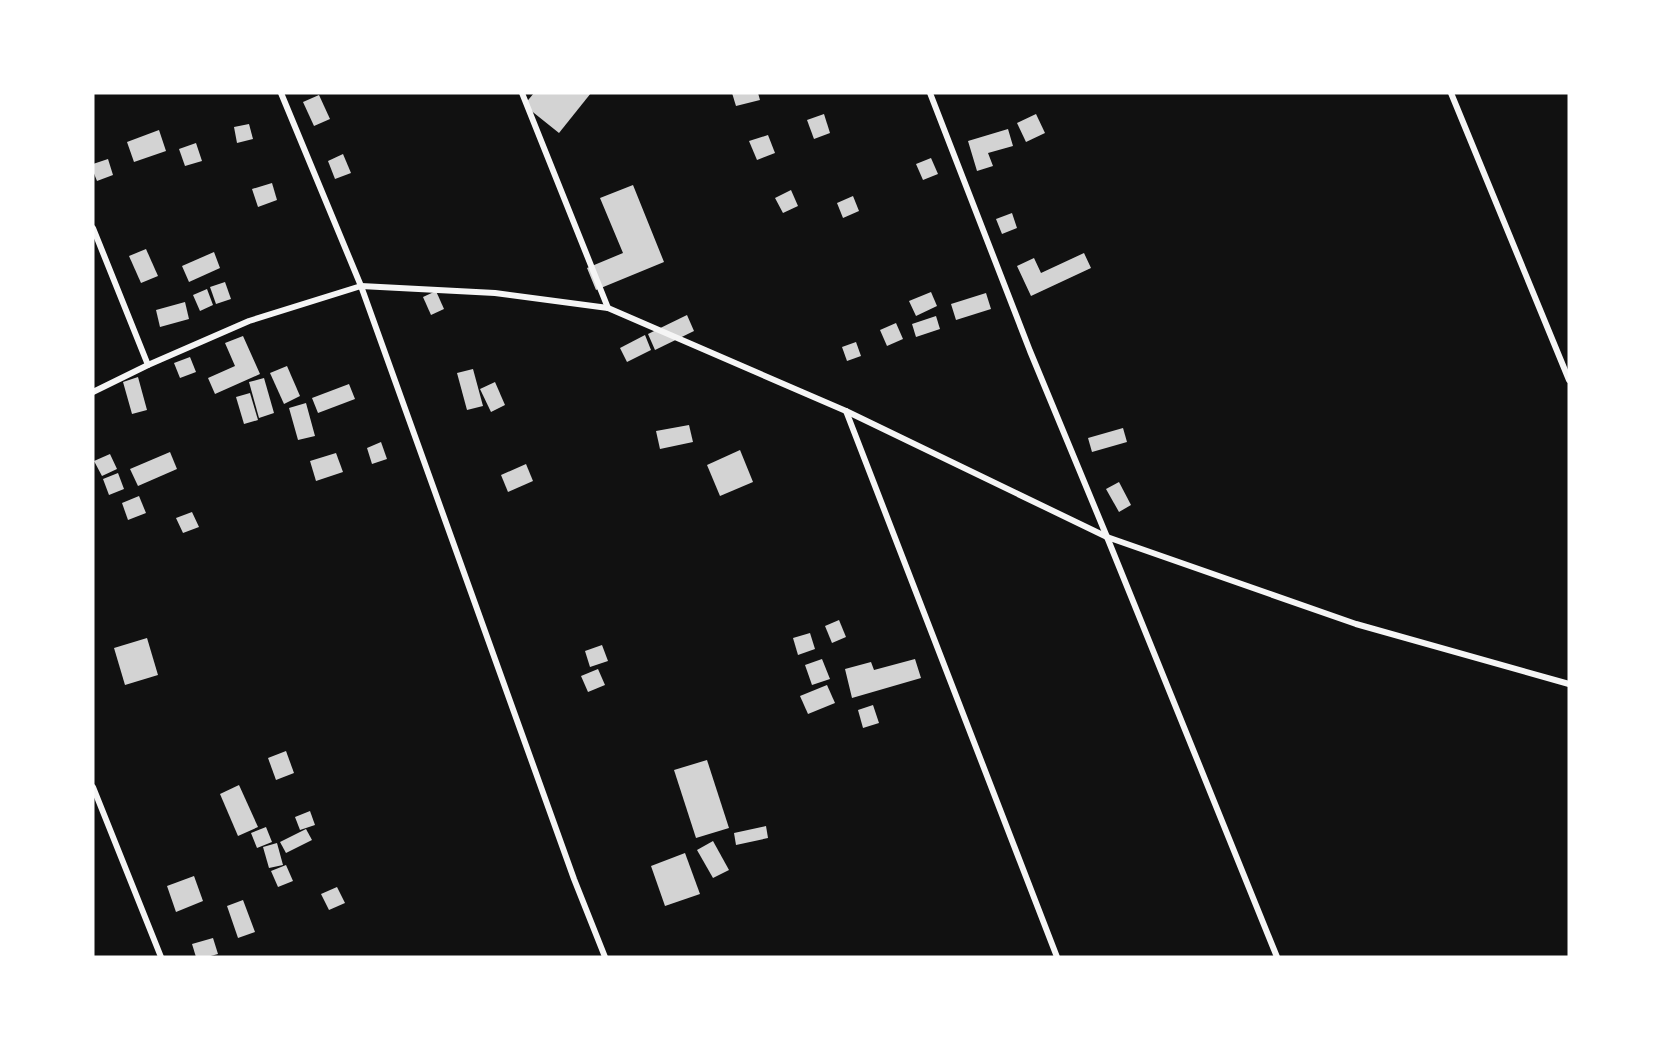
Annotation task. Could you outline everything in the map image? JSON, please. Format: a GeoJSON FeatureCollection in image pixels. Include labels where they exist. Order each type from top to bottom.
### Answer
{"type":"FeatureCollection","features":[{"type":"Feature","properties":{"kind":"street"},"geometry":{"type":"LineString","coordinates":[[280,93],[361,286],[570,868],[605,957]]}},
{"type":"Feature","properties":{"kind":"street"},"geometry":{"type":"LineString","coordinates":[[522,93],[608,308]]}},
{"type":"Feature","properties":{"kind":"street"},"geometry":{"type":"LineString","coordinates":[[930,93],[1029,351],[1277,957]]}},
{"type":"Feature","properties":{"kind":"street"},"geometry":{"type":"LineString","coordinates":[[1451,93],[1569,380]]}},
{"type":"Feature","properties":{"kind":"street"},"geometry":{"type":"LineString","coordinates":[[93,228],[148,364]]}},
{"type":"Feature","properties":{"kind":"street"},"geometry":{"type":"LineString","coordinates":[[93,392],[148,364],[249,321],[361,286],[495,293],[608,308],[846,411],[1107,537],[1356,624],[1569,684]]}},
{"type":"Feature","properties":{"kind":"street"},"geometry":{"type":"LineString","coordinates":[[846,411],[1057,957]]}},
{"type":"Feature","properties":{"kind":"street"},"geometry":{"type":"LineString","coordinates":[[93,787],[161,957]]}},
{"type":"Feature","properties":{"kind":"building"},"geometry":{"type":"Polygon","coordinates":[[[534,93],[591,93],[559,133],[524,105],[534,93]]]}},
{"type":"Feature","properties":{"kind":"building"},"geometry":{"type":"Polygon","coordinates":[[[732,93],[758,93],[760,100],[736,106],[732,93]]]}},
{"type":"Feature","properties":{"kind":"building"},"geometry":{"type":"Polygon","coordinates":[[[319,95],[330,119],[314,126],[303,102],[319,95]]]}},
{"type":"Feature","properties":{"kind":"building"},"geometry":{"type":"Polygon","coordinates":[[[824,114],[830,133],[814,139],[807,120],[824,114]]]}},
{"type":"Feature","properties":{"kind":"building"},"geometry":{"type":"Polygon","coordinates":[[[1036,114],[1045,133],[1026,142],[1017,123],[1036,114]]]}},
{"type":"Feature","properties":{"kind":"building"},"geometry":{"type":"Polygon","coordinates":[[[249,124],[253,139],[237,143],[234,127],[249,124]]]}},
{"type":"Feature","properties":{"kind":"building"},"geometry":{"type":"Polygon","coordinates":[[[1008,129],[1013,146],[988,153],[993,166],[977,171],[968,141],[1008,129]]]}},
{"type":"Feature","properties":{"kind":"building"},"geometry":{"type":"Polygon","coordinates":[[[159,130],[166,151],[134,162],[127,142],[159,130]]]}},
{"type":"Feature","properties":{"kind":"building"},"geometry":{"type":"Polygon","coordinates":[[[768,135],[775,153],[757,160],[749,141],[768,135]]]}},
{"type":"Feature","properties":{"kind":"building"},"geometry":{"type":"Polygon","coordinates":[[[196,143],[202,161],[185,166],[179,149],[196,143]]]}},
{"type":"Feature","properties":{"kind":"building"},"geometry":{"type":"Polygon","coordinates":[[[343,154],[351,173],[335,179],[328,161],[343,154]]]}},
{"type":"Feature","properties":{"kind":"building"},"geometry":{"type":"Polygon","coordinates":[[[931,158],[938,174],[923,180],[916,164],[931,158]]]}},
{"type":"Feature","properties":{"kind":"building"},"geometry":{"type":"Polygon","coordinates":[[[108,159],[113,175],[97,181],[93,164],[108,159]]]}},
{"type":"Feature","properties":{"kind":"building"},"geometry":{"type":"Polygon","coordinates":[[[272,183],[277,200],[258,207],[252,189],[272,183]]]}},
{"type":"Feature","properties":{"kind":"building"},"geometry":{"type":"Polygon","coordinates":[[[633,185],[664,262],[596,290],[587,268],[623,253],[600,198],[633,185]]]}},
{"type":"Feature","properties":{"kind":"building"},"geometry":{"type":"Polygon","coordinates":[[[791,190],[798,206],[783,213],[775,198],[791,190]]]}},
{"type":"Feature","properties":{"kind":"building"},"geometry":{"type":"Polygon","coordinates":[[[853,196],[859,211],[843,218],[837,203],[853,196]]]}},
{"type":"Feature","properties":{"kind":"building"},"geometry":{"type":"Polygon","coordinates":[[[1012,213],[1017,228],[1002,234],[996,219],[1012,213]]]}},
{"type":"Feature","properties":{"kind":"building"},"geometry":{"type":"Polygon","coordinates":[[[146,249],[158,276],[141,283],[129,256],[146,249]]]}},
{"type":"Feature","properties":{"kind":"building"},"geometry":{"type":"Polygon","coordinates":[[[214,252],[220,268],[189,282],[182,266],[214,252]]]}},
{"type":"Feature","properties":{"kind":"building"},"geometry":{"type":"Polygon","coordinates":[[[1084,253],[1091,268],[1031,296],[1017,266],[1034,258],[1041,273],[1084,253]]]}},
{"type":"Feature","properties":{"kind":"building"},"geometry":{"type":"Polygon","coordinates":[[[225,282],[231,299],[216,304],[210,287],[225,282]]]}},
{"type":"Feature","properties":{"kind":"building"},"geometry":{"type":"Polygon","coordinates":[[[207,289],[213,305],[200,311],[193,295],[207,289]]]}},
{"type":"Feature","properties":{"kind":"building"},"geometry":{"type":"Polygon","coordinates":[[[436,291],[444,309],[431,315],[423,297],[436,291]]]}},
{"type":"Feature","properties":{"kind":"building"},"geometry":{"type":"Polygon","coordinates":[[[931,292],[937,306],[916,316],[909,301],[931,292]]]}},
{"type":"Feature","properties":{"kind":"building"},"geometry":{"type":"Polygon","coordinates":[[[986,293],[991,309],[956,320],[951,304],[986,293]]]}},
{"type":"Feature","properties":{"kind":"building"},"geometry":{"type":"Polygon","coordinates":[[[185,302],[189,319],[160,327],[156,310],[185,302]]]}},
{"type":"Feature","properties":{"kind":"building"},"geometry":{"type":"Polygon","coordinates":[[[687,315],[694,331],[655,350],[648,334],[687,315]]]}},
{"type":"Feature","properties":{"kind":"building"},"geometry":{"type":"Polygon","coordinates":[[[936,316],[940,329],[916,337],[912,324],[936,316]]]}},
{"type":"Feature","properties":{"kind":"building"},"geometry":{"type":"Polygon","coordinates":[[[896,323],[903,339],[887,346],[880,330],[896,323]]]}},
{"type":"Feature","properties":{"kind":"building"},"geometry":{"type":"Polygon","coordinates":[[[645,335],[651,350],[627,362],[620,348],[645,335]]]}},
{"type":"Feature","properties":{"kind":"building"},"geometry":{"type":"Polygon","coordinates":[[[243,336],[260,374],[215,394],[208,378],[235,366],[225,343],[243,336]]]}},
{"type":"Feature","properties":{"kind":"building"},"geometry":{"type":"Polygon","coordinates":[[[856,342],[861,356],[847,361],[842,347],[856,342]]]}},
{"type":"Feature","properties":{"kind":"building"},"geometry":{"type":"Polygon","coordinates":[[[190,357],[196,372],[180,378],[174,363],[190,357]]]}},
{"type":"Feature","properties":{"kind":"building"},"geometry":{"type":"Polygon","coordinates":[[[287,366],[300,396],[284,404],[270,373],[287,366]]]}},
{"type":"Feature","properties":{"kind":"building"},"geometry":{"type":"Polygon","coordinates":[[[473,369],[483,406],[467,410],[457,373],[473,369]]]}},
{"type":"Feature","properties":{"kind":"building"},"geometry":{"type":"Polygon","coordinates":[[[138,377],[147,410],[132,414],[123,382],[138,377]]]}},
{"type":"Feature","properties":{"kind":"building"},"geometry":{"type":"Polygon","coordinates":[[[264,378],[274,413],[259,418],[249,382],[264,378]]]}},
{"type":"Feature","properties":{"kind":"building"},"geometry":{"type":"Polygon","coordinates":[[[495,382],[505,405],[491,412],[480,389],[495,382]]]}},
{"type":"Feature","properties":{"kind":"building"},"geometry":{"type":"Polygon","coordinates":[[[349,384],[355,399],[318,413],[312,398],[349,384]]]}},
{"type":"Feature","properties":{"kind":"building"},"geometry":{"type":"Polygon","coordinates":[[[250,393],[258,420],[244,424],[236,397],[250,393]]]}},
{"type":"Feature","properties":{"kind":"building"},"geometry":{"type":"Polygon","coordinates":[[[306,403],[315,436],[298,440],[289,408],[306,403]]]}},
{"type":"Feature","properties":{"kind":"building"},"geometry":{"type":"Polygon","coordinates":[[[689,425],[693,442],[660,449],[656,431],[689,425]]]}},
{"type":"Feature","properties":{"kind":"building"},"geometry":{"type":"Polygon","coordinates":[[[1123,428],[1127,442],[1092,452],[1088,438],[1123,428]]]}},
{"type":"Feature","properties":{"kind":"building"},"geometry":{"type":"Polygon","coordinates":[[[381,442],[387,459],[372,464],[367,448],[381,442]]]}},
{"type":"Feature","properties":{"kind":"building"},"geometry":{"type":"Polygon","coordinates":[[[740,450],[753,482],[720,496],[707,465],[740,450]]]}},
{"type":"Feature","properties":{"kind":"building"},"geometry":{"type":"Polygon","coordinates":[[[170,452],[177,469],[138,486],[130,469],[170,452]]]}},
{"type":"Feature","properties":{"kind":"building"},"geometry":{"type":"Polygon","coordinates":[[[336,453],[343,472],[316,481],[310,461],[336,453]]]}},
{"type":"Feature","properties":{"kind":"building"},"geometry":{"type":"Polygon","coordinates":[[[110,454],[117,469],[102,476],[94,461],[110,454]]]}},
{"type":"Feature","properties":{"kind":"building"},"geometry":{"type":"Polygon","coordinates":[[[526,464],[533,481],[508,492],[501,475],[526,464]]]}},
{"type":"Feature","properties":{"kind":"building"},"geometry":{"type":"Polygon","coordinates":[[[118,473],[124,489],[109,495],[103,479],[118,473]]]}},
{"type":"Feature","properties":{"kind":"building"},"geometry":{"type":"Polygon","coordinates":[[[1119,482],[1131,505],[1119,512],[1106,489],[1119,482]]]}},
{"type":"Feature","properties":{"kind":"building"},"geometry":{"type":"Polygon","coordinates":[[[139,496],[146,513],[128,520],[122,503],[139,496]]]}},
{"type":"Feature","properties":{"kind":"building"},"geometry":{"type":"Polygon","coordinates":[[[192,512],[199,527],[183,533],[176,518],[192,512]]]}},
{"type":"Feature","properties":{"kind":"building"},"geometry":{"type":"Polygon","coordinates":[[[839,620],[846,637],[832,643],[825,626],[839,620]]]}},
{"type":"Feature","properties":{"kind":"building"},"geometry":{"type":"Polygon","coordinates":[[[810,633],[815,649],[798,655],[793,638],[810,633]]]}},
{"type":"Feature","properties":{"kind":"building"},"geometry":{"type":"Polygon","coordinates":[[[147,638],[158,675],[125,685],[114,648],[147,638]]]}},
{"type":"Feature","properties":{"kind":"building"},"geometry":{"type":"Polygon","coordinates":[[[602,645],[608,661],[590,667],[585,651],[602,645]]]}},
{"type":"Feature","properties":{"kind":"building"},"geometry":{"type":"Polygon","coordinates":[[[822,659],[830,679],[812,685],[805,665],[822,659]]]}},
{"type":"Feature","properties":{"kind":"building"},"geometry":{"type":"Polygon","coordinates":[[[915,659],[921,678],[852,698],[845,669],[871,662],[874,670],[915,659]]]}},
{"type":"Feature","properties":{"kind":"building"},"geometry":{"type":"Polygon","coordinates":[[[598,669],[605,685],[588,692],[581,676],[598,669]]]}},
{"type":"Feature","properties":{"kind":"building"},"geometry":{"type":"Polygon","coordinates":[[[827,685],[835,703],[808,714],[800,696],[827,685]]]}},
{"type":"Feature","properties":{"kind":"building"},"geometry":{"type":"Polygon","coordinates":[[[873,705],[879,723],[863,728],[858,710],[873,705]]]}},
{"type":"Feature","properties":{"kind":"building"},"geometry":{"type":"Polygon","coordinates":[[[286,751],[294,773],[276,780],[268,758],[286,751]]]}},
{"type":"Feature","properties":{"kind":"building"},"geometry":{"type":"Polygon","coordinates":[[[707,760],[729,828],[696,838],[674,770],[707,760]]]}},
{"type":"Feature","properties":{"kind":"building"},"geometry":{"type":"Polygon","coordinates":[[[239,785],[258,827],[238,836],[220,794],[239,785]]]}},
{"type":"Feature","properties":{"kind":"building"},"geometry":{"type":"Polygon","coordinates":[[[310,811],[315,825],[300,830],[295,817],[310,811]]]}},
{"type":"Feature","properties":{"kind":"building"},"geometry":{"type":"Polygon","coordinates":[[[766,826],[768,838],[736,845],[734,833],[766,826]]]}},
{"type":"Feature","properties":{"kind":"building"},"geometry":{"type":"Polygon","coordinates":[[[266,827],[272,842],[257,848],[251,833],[266,827]]]}},
{"type":"Feature","properties":{"kind":"building"},"geometry":{"type":"Polygon","coordinates":[[[306,829],[312,840],[286,853],[280,842],[306,829]]]}},
{"type":"Feature","properties":{"kind":"building"},"geometry":{"type":"Polygon","coordinates":[[[713,841],[729,870],[713,878],[697,850],[713,841]]]}},
{"type":"Feature","properties":{"kind":"building"},"geometry":{"type":"Polygon","coordinates":[[[277,843],[283,865],[269,868],[263,847],[277,843]]]}},
{"type":"Feature","properties":{"kind":"building"},"geometry":{"type":"Polygon","coordinates":[[[685,853],[700,894],[665,906],[651,866],[685,853]]]}},
{"type":"Feature","properties":{"kind":"building"},"geometry":{"type":"Polygon","coordinates":[[[286,865],[293,881],[278,887],[271,871],[286,865]]]}},
{"type":"Feature","properties":{"kind":"building"},"geometry":{"type":"Polygon","coordinates":[[[194,876],[203,901],[176,912],[167,886],[194,876]]]}},
{"type":"Feature","properties":{"kind":"building"},"geometry":{"type":"Polygon","coordinates":[[[337,887],[345,903],[329,910],[321,894],[337,887]]]}},
{"type":"Feature","properties":{"kind":"building"},"geometry":{"type":"Polygon","coordinates":[[[243,900],[255,932],[238,938],[227,906],[243,900]]]}},
{"type":"Feature","properties":{"kind":"building"},"geometry":{"type":"Polygon","coordinates":[[[213,938],[218,954],[196,957],[192,944],[213,938]]]}}]}
